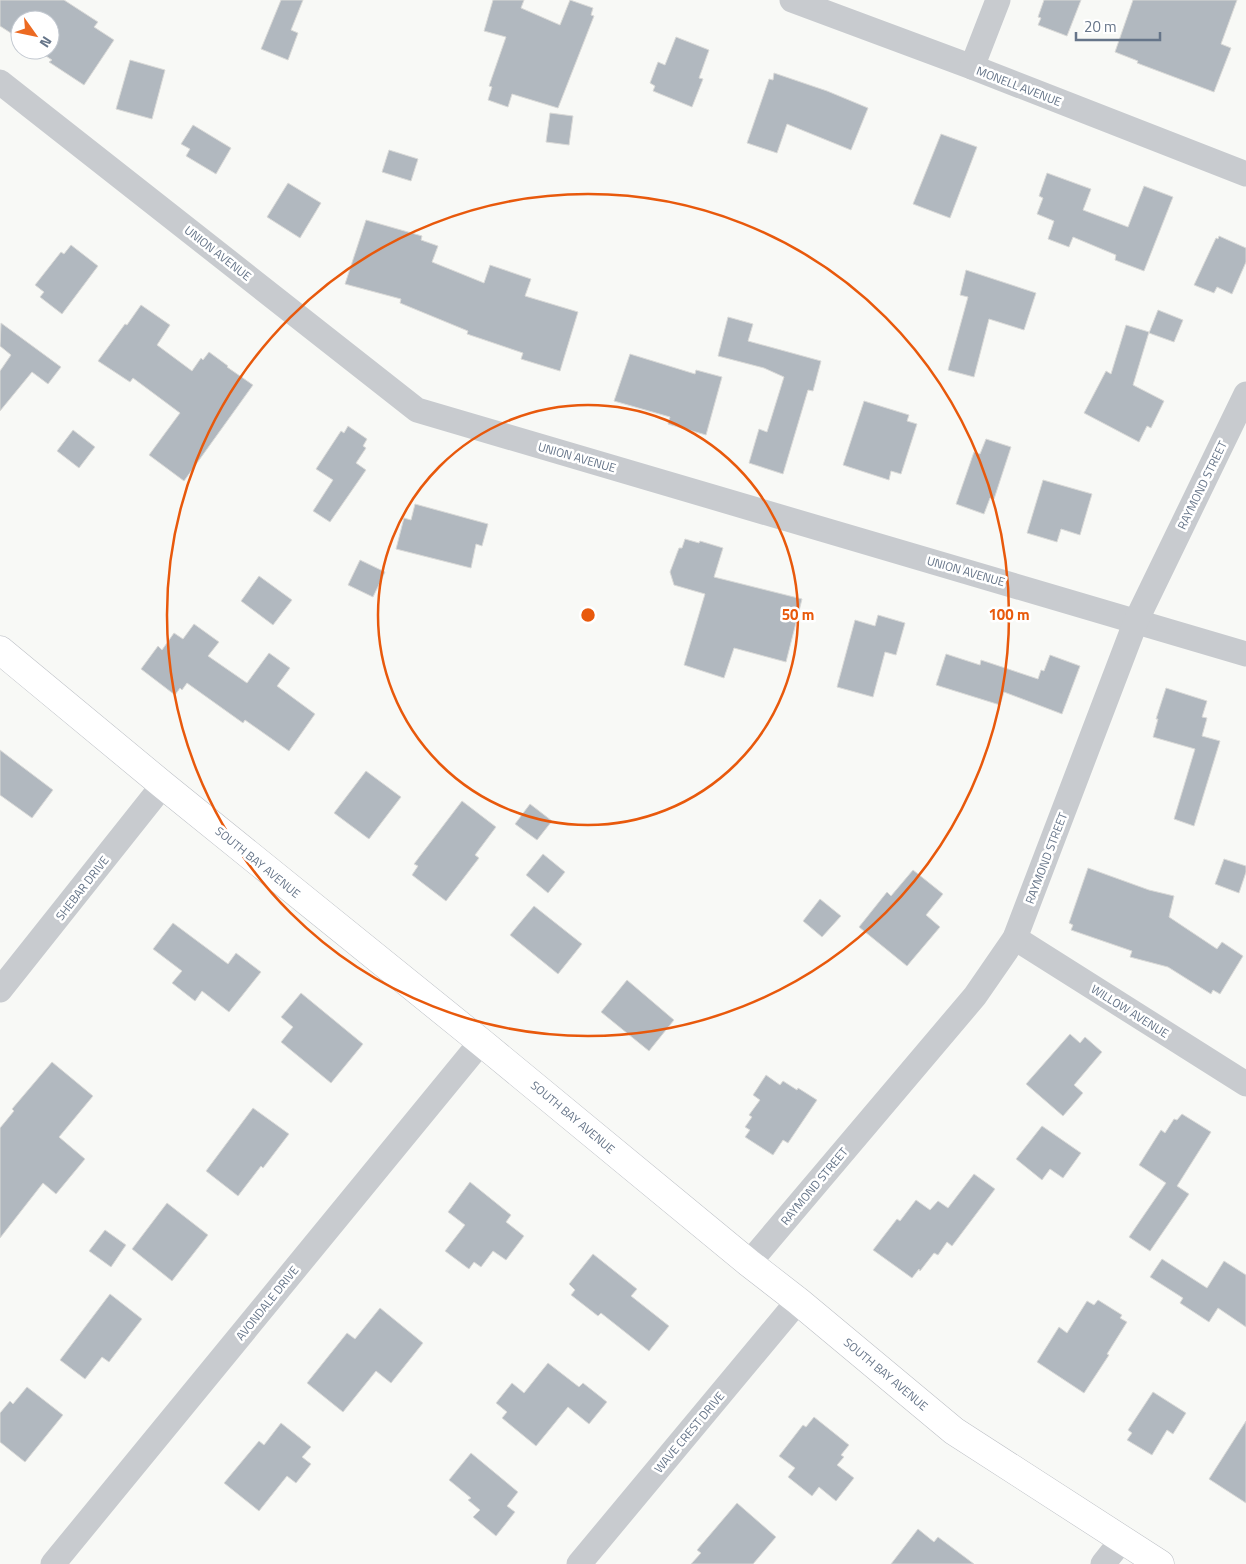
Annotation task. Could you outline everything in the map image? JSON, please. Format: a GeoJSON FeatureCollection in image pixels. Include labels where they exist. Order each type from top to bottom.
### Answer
{"type":"FeatureCollection","features":[{"type":"Feature","properties":{"kind":"street","name":"MONELL AVENUE"},"geometry":{"type":"LineString","coordinates":[[792,0],[972,67],[1246,174]]}},
{"type":"Feature","properties":{"kind":"street"},"geometry":{"type":"LineString","coordinates":[[972,67],[998,0]]}},
{"type":"Feature","properties":{"kind":"street","name":"UNION AVENUE"},"geometry":{"type":"LineString","coordinates":[[0,82],[417,410],[1246,654]]}},
{"type":"Feature","properties":{"kind":"street","name":"RAYMOND STREET"},"geometry":{"type":"LineString","coordinates":[[749,1264],[975,996],[1015,938],[1136,622],[1246,394]]}},
{"type":"Feature","properties":{"kind":"street","name":"SOUTH BAY AVENUE"},"geometry":{"type":"LineString","coordinates":[[0,650],[163,785],[481,1042],[749,1264],[798,1301],[954,1431],[1160,1564]]}},
{"type":"Feature","properties":{"kind":"street","name":"SHEBAR DRIVE"},"geometry":{"type":"LineString","coordinates":[[0,990],[163,785]]}},
{"type":"Feature","properties":{"kind":"street","name":"WILLOW AVENUE"},"geometry":{"type":"LineString","coordinates":[[1015,938],[1246,1084]]}},
{"type":"Feature","properties":{"kind":"street","name":"AVONDALE DRIVE"},"geometry":{"type":"LineString","coordinates":[[53,1564],[481,1042]]}},
{"type":"Feature","properties":{"kind":"street","name":"WAVE CREST DRIVE"},"geometry":{"type":"LineString","coordinates":[[579,1564],[798,1301]]}},
{"type":"Feature","properties":{"kind":"street"},"geometry":{"type":"LineString","coordinates":[[1103,1564],[1122,1540]]}},
{"type":"Feature","properties":{"kind":"building"},"geometry":{"type":"Polygon","coordinates":[[[0,0],[64,0],[98,22],[94,27],[114,40],[84,85],[49,62],[60,60],[60,10],[10,10],[10,32],[0,26],[0,0]]]}},
{"type":"Feature","properties":{"kind":"building"},"geometry":{"type":"Polygon","coordinates":[[[281,0],[303,0],[291,30],[298,33],[288,60],[261,49],[281,0]]]}},
{"type":"Feature","properties":{"kind":"building"},"geometry":{"type":"Polygon","coordinates":[[[493,0],[524,0],[521,8],[560,25],[570,0],[593,8],[591,15],[594,16],[558,108],[512,94],[508,107],[488,100],[492,87],[489,86],[506,37],[484,31],[493,0]]]}},
{"type":"Feature","properties":{"kind":"building"},"geometry":{"type":"Polygon","coordinates":[[[1044,0],[1081,0],[1067,36],[1038,25],[1041,18],[1038,17],[1044,0]]]}},
{"type":"Feature","properties":{"kind":"building"},"geometry":{"type":"Polygon","coordinates":[[[1133,0],[1237,0],[1221,44],[1231,48],[1214,92],[1137,63],[1138,61],[1115,52],[1133,0]]]}},
{"type":"Feature","properties":{"kind":"building"},"geometry":{"type":"Polygon","coordinates":[[[676,37],[709,50],[699,78],[703,79],[692,107],[653,91],[655,86],[650,83],[658,62],[665,65],[676,37]]]}},
{"type":"Feature","properties":{"kind":"building"},"geometry":{"type":"Polygon","coordinates":[[[130,60],[165,70],[152,119],[116,109],[130,60]]]}},
{"type":"Feature","properties":{"kind":"building"},"geometry":{"type":"Polygon","coordinates":[[[774,73],[827,91],[868,108],[851,150],[787,124],[777,153],[747,143],[769,79],[773,80],[774,73]]]}},
{"type":"Feature","properties":{"kind":"building"},"geometry":{"type":"Polygon","coordinates":[[[550,113],[573,116],[569,145],[546,142],[550,113]]]}},
{"type":"Feature","properties":{"kind":"building"},"geometry":{"type":"Polygon","coordinates":[[[193,125],[231,148],[216,174],[186,156],[190,149],[181,144],[193,125]]]}},
{"type":"Feature","properties":{"kind":"building"},"geometry":{"type":"Polygon","coordinates":[[[941,134],[977,147],[950,218],[913,204],[941,134]]]}},
{"type":"Feature","properties":{"kind":"building"},"geometry":{"type":"Polygon","coordinates":[[[389,150],[418,159],[411,181],[382,172],[389,150]]]}},
{"type":"Feature","properties":{"kind":"building"},"geometry":{"type":"Polygon","coordinates":[[[1047,173],[1091,189],[1083,210],[1128,227],[1144,186],[1173,197],[1144,271],[1115,260],[1116,255],[1073,237],[1069,247],[1048,239],[1054,221],[1037,214],[1043,198],[1039,196],[1047,173]]]}},
{"type":"Feature","properties":{"kind":"building"},"geometry":{"type":"Polygon","coordinates":[[[288,183],[321,203],[300,238],[267,217],[288,183]]]}},
{"type":"Feature","properties":{"kind":"building"},"geometry":{"type":"Polygon","coordinates":[[[366,220],[422,236],[421,240],[438,246],[432,262],[484,283],[490,265],[531,279],[525,296],[578,312],[560,371],[521,359],[523,353],[467,334],[468,331],[400,303],[401,299],[345,284],[366,220]]]}},
{"type":"Feature","properties":{"kind":"building"},"geometry":{"type":"Polygon","coordinates":[[[1219,236],[1246,248],[1246,262],[1232,294],[1217,287],[1214,293],[1194,285],[1216,238],[1218,239],[1219,236]]]}},
{"type":"Feature","properties":{"kind":"building"},"geometry":{"type":"Polygon","coordinates":[[[71,245],[98,266],[62,314],[40,297],[44,292],[35,285],[61,252],[64,254],[71,245]]]}},
{"type":"Feature","properties":{"kind":"building"},"geometry":{"type":"Polygon","coordinates":[[[966,270],[1036,293],[1024,330],[989,319],[974,377],[948,370],[968,297],[960,295],[966,270]]]}},
{"type":"Feature","properties":{"kind":"building"},"geometry":{"type":"Polygon","coordinates":[[[141,305],[170,325],[157,345],[192,371],[201,358],[203,360],[209,352],[253,385],[184,481],[149,455],[180,413],[133,378],[130,382],[98,361],[141,305]]]}},
{"type":"Feature","properties":{"kind":"building"},"geometry":{"type":"Polygon","coordinates":[[[1158,310],[1183,320],[1174,342],[1149,333],[1158,310]]]}},
{"type":"Feature","properties":{"kind":"building"},"geometry":{"type":"Polygon","coordinates":[[[728,317],[753,324],[748,341],[821,361],[813,391],[808,390],[783,474],[749,463],[759,429],[767,432],[784,377],[764,368],[718,356],[728,317]]]}},
{"type":"Feature","properties":{"kind":"building"},"geometry":{"type":"Polygon","coordinates":[[[1,323],[61,367],[48,384],[32,372],[0,411],[0,371],[11,355],[0,346],[1,323]]]}},
{"type":"Feature","properties":{"kind":"building"},"geometry":{"type":"Polygon","coordinates":[[[1126,325],[1149,332],[1133,385],[1164,401],[1151,428],[1147,426],[1139,442],[1084,413],[1106,371],[1111,374],[1126,325]]]}},
{"type":"Feature","properties":{"kind":"building"},"geometry":{"type":"Polygon","coordinates":[[[630,354],[695,374],[696,370],[722,377],[706,435],[668,424],[670,417],[614,401],[630,354]]]}},
{"type":"Feature","properties":{"kind":"building"},"geometry":{"type":"Polygon","coordinates":[[[864,401],[909,415],[907,421],[917,424],[901,474],[891,471],[889,480],[843,465],[864,401]]]}},
{"type":"Feature","properties":{"kind":"building"},"geometry":{"type":"Polygon","coordinates":[[[348,426],[367,439],[363,446],[366,448],[356,463],[366,470],[330,522],[313,511],[333,480],[316,469],[341,431],[344,433],[348,426]]]}},
{"type":"Feature","properties":{"kind":"building"},"geometry":{"type":"Polygon","coordinates":[[[73,430],[95,447],[79,468],[57,451],[73,430]]]}},
{"type":"Feature","properties":{"kind":"building"},"geometry":{"type":"Polygon","coordinates":[[[986,439],[1011,447],[994,499],[990,498],[984,514],[956,504],[974,452],[980,454],[986,439]]]}},
{"type":"Feature","properties":{"kind":"building"},"geometry":{"type":"Polygon","coordinates":[[[1043,480],[1092,494],[1080,535],[1061,529],[1057,542],[1027,533],[1043,480]]]}},
{"type":"Feature","properties":{"kind":"building"},"geometry":{"type":"Polygon","coordinates":[[[415,504],[488,524],[482,546],[476,544],[471,568],[396,549],[404,518],[411,520],[415,504]]]}},
{"type":"Feature","properties":{"kind":"building"},"geometry":{"type":"Polygon","coordinates":[[[685,539],[699,543],[700,541],[723,548],[714,577],[802,599],[786,662],[734,648],[724,678],[684,665],[705,594],[674,585],[670,572],[679,548],[682,548],[685,539]]]}},
{"type":"Feature","properties":{"kind":"building"},"geometry":{"type":"Polygon","coordinates":[[[360,560],[385,572],[373,597],[348,585],[360,560]]]}},
{"type":"Feature","properties":{"kind":"building"},"geometry":{"type":"Polygon","coordinates":[[[259,576],[292,600],[273,625],[241,601],[259,576]]]}},
{"type":"Feature","properties":{"kind":"building"},"geometry":{"type":"Polygon","coordinates":[[[878,615],[905,623],[896,655],[885,652],[873,697],[837,687],[855,620],[875,626],[878,615]]]}},
{"type":"Feature","properties":{"kind":"building"},"geometry":{"type":"Polygon","coordinates":[[[194,624],[219,642],[208,656],[247,683],[269,653],[290,668],[277,686],[315,714],[289,751],[245,720],[243,723],[187,683],[175,695],[141,669],[158,646],[162,650],[174,633],[183,639],[194,624]]]}},
{"type":"Feature","properties":{"kind":"building"},"geometry":{"type":"Polygon","coordinates":[[[946,654],[980,665],[981,660],[1038,679],[1041,670],[1044,671],[1050,655],[1080,666],[1062,714],[1004,692],[1000,705],[936,685],[946,654]]]}},
{"type":"Feature","properties":{"kind":"building"},"geometry":{"type":"Polygon","coordinates":[[[1166,688],[1207,701],[1202,717],[1207,718],[1202,736],[1220,741],[1194,826],[1174,819],[1195,749],[1153,737],[1158,719],[1156,719],[1166,688]]]}},
{"type":"Feature","properties":{"kind":"building"},"geometry":{"type":"Polygon","coordinates":[[[0,750],[53,790],[32,818],[0,795],[0,750]]]}},
{"type":"Feature","properties":{"kind":"building"},"geometry":{"type":"Polygon","coordinates":[[[366,771],[401,797],[369,839],[334,813],[366,771]]]}},
{"type":"Feature","properties":{"kind":"building"},"geometry":{"type":"Polygon","coordinates":[[[462,801],[496,827],[475,855],[479,858],[446,901],[412,875],[418,866],[414,864],[462,801]]]}},
{"type":"Feature","properties":{"kind":"building"},"geometry":{"type":"Polygon","coordinates":[[[530,804],[552,821],[537,840],[515,824],[530,804]]]}},
{"type":"Feature","properties":{"kind":"building"},"geometry":{"type":"Polygon","coordinates":[[[543,854],[565,872],[548,893],[526,875],[543,854]]]}},
{"type":"Feature","properties":{"kind":"building"},"geometry":{"type":"Polygon","coordinates":[[[1224,859],[1246,866],[1246,872],[1239,893],[1215,884],[1224,859]]]}},
{"type":"Feature","properties":{"kind":"building"},"geometry":{"type":"Polygon","coordinates":[[[1088,868],[1149,890],[1174,896],[1169,917],[1217,949],[1222,942],[1243,956],[1220,994],[1213,990],[1211,994],[1168,967],[1130,957],[1132,951],[1071,930],[1073,925],[1069,923],[1088,868]]]}},
{"type":"Feature","properties":{"kind":"building"},"geometry":{"type":"Polygon","coordinates":[[[913,870],[943,894],[926,915],[940,927],[907,966],[859,927],[887,892],[891,896],[913,870]]]}},
{"type":"Feature","properties":{"kind":"building"},"geometry":{"type":"Polygon","coordinates":[[[820,899],[841,916],[822,937],[803,921],[820,899]]]}},
{"type":"Feature","properties":{"kind":"building"},"geometry":{"type":"Polygon","coordinates":[[[534,906],[582,944],[558,974],[510,935],[534,906]]]}},
{"type":"Feature","properties":{"kind":"building"},"geometry":{"type":"Polygon","coordinates":[[[173,923],[228,964],[236,953],[261,972],[229,1012],[202,991],[195,1001],[172,983],[182,971],[153,949],[173,923]]]}},
{"type":"Feature","properties":{"kind":"building"},"geometry":{"type":"Polygon","coordinates":[[[627,980],[674,1020],[649,1051],[601,1012],[627,980]]]}},
{"type":"Feature","properties":{"kind":"building"},"geometry":{"type":"Polygon","coordinates":[[[301,993],[363,1044],[331,1083],[281,1042],[293,1027],[281,1017],[301,993]]]}},
{"type":"Feature","properties":{"kind":"building"},"geometry":{"type":"Polygon","coordinates":[[[1070,1034],[1080,1043],[1085,1037],[1102,1052],[1074,1085],[1083,1093],[1063,1116],[1026,1084],[1070,1034]]]}},
{"type":"Feature","properties":{"kind":"building"},"geometry":{"type":"Polygon","coordinates":[[[52,1062],[93,1096],[59,1137],[85,1159],[56,1194],[43,1183],[0,1238],[0,1128],[14,1111],[12,1109],[52,1062]]]}},
{"type":"Feature","properties":{"kind":"building"},"geometry":{"type":"Polygon","coordinates":[[[766,1075],[780,1085],[783,1081],[817,1100],[788,1143],[783,1140],[773,1155],[745,1137],[750,1130],[745,1127],[752,1117],[749,1115],[760,1100],[753,1095],[766,1075]]]}},
{"type":"Feature","properties":{"kind":"building"},"geometry":{"type":"Polygon","coordinates":[[[253,1108],[289,1134],[263,1168],[261,1166],[238,1196],[206,1171],[253,1108]]]}},
{"type":"Feature","properties":{"kind":"building"},"geometry":{"type":"Polygon","coordinates":[[[1182,1114],[1211,1132],[1177,1186],[1189,1194],[1150,1251],[1129,1237],[1166,1183],[1139,1165],[1161,1130],[1165,1133],[1174,1119],[1177,1120],[1182,1114]]]}},
{"type":"Feature","properties":{"kind":"building"},"geometry":{"type":"Polygon","coordinates":[[[1042,1126],[1081,1153],[1063,1178],[1050,1169],[1042,1180],[1016,1159],[1042,1126]]]}},
{"type":"Feature","properties":{"kind":"building"},"geometry":{"type":"Polygon","coordinates":[[[974,1174],[995,1189],[952,1246],[947,1242],[938,1255],[934,1253],[912,1278],[873,1250],[897,1219],[900,1221],[916,1200],[930,1210],[938,1201],[948,1208],[974,1174]]]}},
{"type":"Feature","properties":{"kind":"building"},"geometry":{"type":"Polygon","coordinates":[[[470,1182],[511,1215],[506,1222],[524,1236],[506,1260],[493,1251],[481,1267],[474,1262],[469,1269],[445,1251],[465,1225],[448,1212],[470,1182]]]}},
{"type":"Feature","properties":{"kind":"building"},"geometry":{"type":"Polygon","coordinates":[[[167,1203],[208,1235],[172,1281],[132,1249],[167,1203]]]}},
{"type":"Feature","properties":{"kind":"building"},"geometry":{"type":"Polygon","coordinates":[[[105,1230],[126,1245],[111,1267],[89,1251],[105,1230]]]}},
{"type":"Feature","properties":{"kind":"building"},"geometry":{"type":"Polygon","coordinates":[[[593,1254],[637,1289],[631,1296],[669,1326],[649,1351],[601,1313],[598,1316],[571,1295],[575,1290],[569,1284],[593,1254]]]}},
{"type":"Feature","properties":{"kind":"building"},"geometry":{"type":"Polygon","coordinates":[[[1162,1259],[1207,1288],[1224,1261],[1246,1275],[1246,1327],[1218,1308],[1209,1322],[1180,1303],[1183,1298],[1150,1277],[1162,1259]]]}},
{"type":"Feature","properties":{"kind":"building"},"geometry":{"type":"Polygon","coordinates":[[[110,1294],[142,1319],[109,1362],[102,1357],[85,1379],[60,1360],[110,1294]]]}},
{"type":"Feature","properties":{"kind":"building"},"geometry":{"type":"Polygon","coordinates":[[[1098,1300],[1122,1315],[1120,1318],[1127,1322],[1107,1354],[1109,1355],[1084,1393],[1037,1362],[1059,1327],[1067,1333],[1087,1301],[1094,1305],[1098,1300]]]}},
{"type":"Feature","properties":{"kind":"building"},"geometry":{"type":"Polygon","coordinates":[[[380,1308],[423,1343],[391,1383],[376,1371],[343,1412],[307,1383],[347,1333],[355,1339],[380,1308]]]}},
{"type":"Feature","properties":{"kind":"building"},"geometry":{"type":"Polygon","coordinates":[[[548,1363],[579,1387],[583,1383],[607,1402],[589,1424],[568,1407],[536,1446],[502,1418],[507,1412],[496,1403],[512,1383],[524,1393],[548,1363]]]}},
{"type":"Feature","properties":{"kind":"building"},"geometry":{"type":"Polygon","coordinates":[[[27,1387],[63,1415],[25,1462],[0,1442],[0,1413],[10,1401],[13,1404],[27,1387]]]}},
{"type":"Feature","properties":{"kind":"building"},"geometry":{"type":"Polygon","coordinates":[[[1153,1392],[1186,1413],[1173,1434],[1167,1430],[1152,1455],[1127,1440],[1132,1433],[1128,1430],[1153,1392]]]}},
{"type":"Feature","properties":{"kind":"building"},"geometry":{"type":"Polygon","coordinates":[[[814,1417],[849,1445],[841,1455],[844,1457],[837,1465],[854,1478],[836,1501],[819,1487],[812,1496],[788,1477],[795,1468],[779,1456],[803,1425],[806,1427],[814,1417]]]}},
{"type":"Feature","properties":{"kind":"building"},"geometry":{"type":"Polygon","coordinates":[[[1246,1421],[1246,1503],[1209,1479],[1246,1421]]]}},
{"type":"Feature","properties":{"kind":"building"},"geometry":{"type":"Polygon","coordinates":[[[281,1423],[311,1447],[302,1457],[311,1464],[296,1483],[287,1476],[259,1511],[224,1483],[259,1441],[264,1445],[281,1423]]]}},
{"type":"Feature","properties":{"kind":"building"},"geometry":{"type":"Polygon","coordinates":[[[471,1453],[518,1492],[507,1506],[515,1512],[496,1536],[473,1517],[480,1510],[468,1500],[471,1498],[449,1480],[471,1453]]]}},
{"type":"Feature","properties":{"kind":"building"},"geometry":{"type":"Polygon","coordinates":[[[737,1503],[776,1537],[753,1564],[691,1564],[701,1553],[697,1550],[737,1503]]]}},
{"type":"Feature","properties":{"kind":"building"},"geometry":{"type":"Polygon","coordinates":[[[918,1529],[934,1542],[938,1537],[974,1564],[891,1564],[918,1529]]]}}]}
